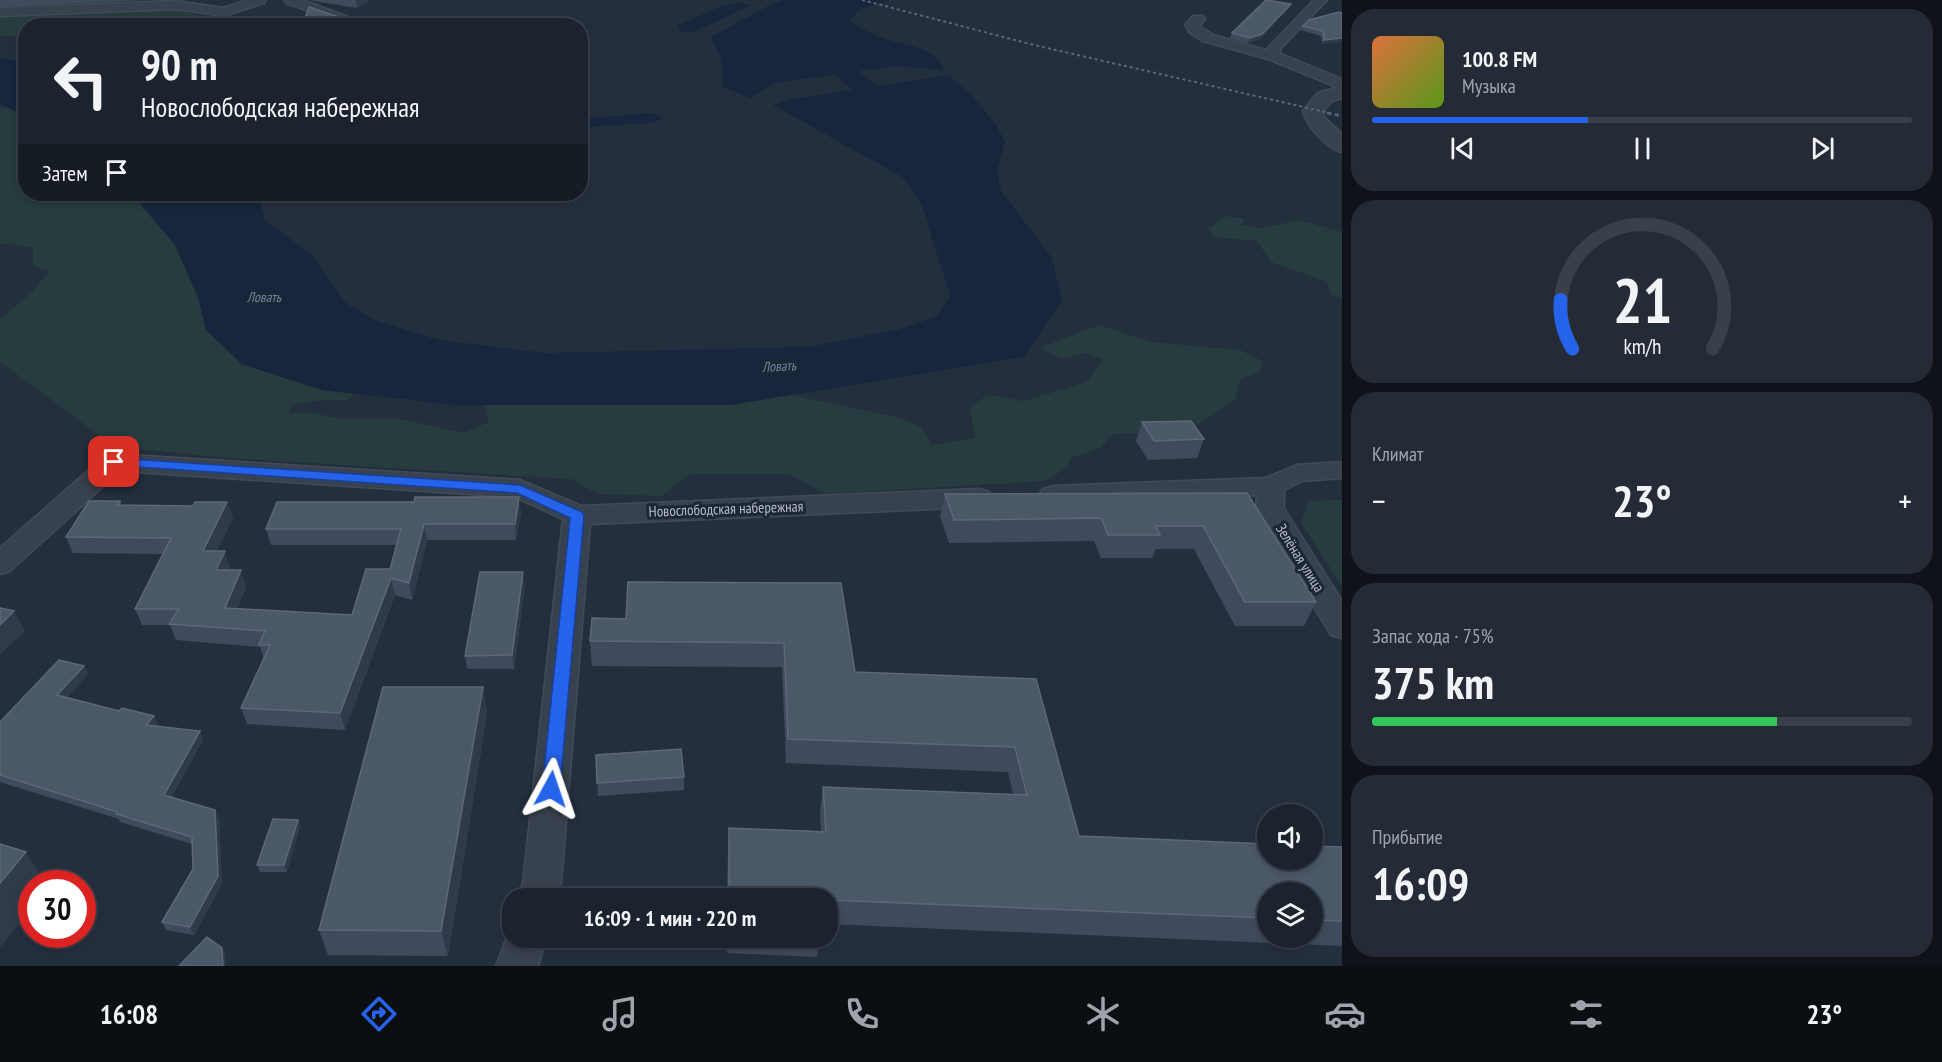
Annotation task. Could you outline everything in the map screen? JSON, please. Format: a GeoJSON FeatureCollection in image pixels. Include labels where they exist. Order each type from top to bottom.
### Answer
{"type":"FeatureCollection","features":[{"type":"Feature","properties":{"kind":"street"},"geometry":{"type":"LineString","coordinates":[[0,12],[176,5],[224,12],[260,0]]}},
{"type":"Feature","properties":{"kind":"street"},"geometry":{"type":"LineString","coordinates":[[290,0],[343,18]]}},
{"type":"Feature","properties":{"kind":"street"},"geometry":{"type":"LineString","coordinates":[[1273,56],[1273,48],[1321,0]]}},
{"type":"Feature","properties":{"kind":"street"},"geometry":{"type":"LineString","coordinates":[[1198,19],[1192,26],[1208,38],[1273,56],[1342,84]]}},
{"type":"Feature","properties":{"kind":"street"},"geometry":{"type":"LineString","coordinates":[[1342,92],[1328,94],[1317,102],[1314,109],[1315,119],[1342,146]]}},
{"type":"Feature","properties":{"kind":"street","name":"Новослободская набережная"},"geometry":{"type":"LineString","coordinates":[[0,564],[114,462],[520,489],[577,515],[1271,486],[1297,473],[1342,470]]}},
{"type":"Feature","properties":{"kind":"street","name":"Зелёная улица"},"geometry":{"type":"LineString","coordinates":[[1271,486],[1270,509],[1342,627]]}},
{"type":"Feature","properties":{"kind":"street"},"geometry":{"type":"LineString","coordinates":[[540,888],[577,515]]}},
{"type":"Feature","properties":{"kind":"street"},"geometry":{"type":"LineString","coordinates":[[517,966],[523,948]]}},
{"type":"Feature","properties":{"kind":"green space"},"geometry":{"type":"Polygon","coordinates":[[[166,7],[211,18],[18,18],[18,37],[0,36],[0,14],[166,7]]]}},
{"type":"Feature","properties":{"kind":"green space"},"geometry":{"type":"Polygon","coordinates":[[[6,107],[18,113],[18,201],[138,201],[175,245],[198,297],[206,330],[242,364],[322,390],[354,394],[347,400],[293,404],[289,413],[313,413],[341,419],[401,419],[463,433],[489,422],[485,405],[730,405],[791,395],[901,418],[921,427],[932,445],[975,438],[970,407],[988,395],[1023,401],[1087,382],[1103,359],[1084,353],[1062,359],[1040,348],[1099,325],[1152,342],[1240,350],[1262,361],[1259,373],[1240,379],[1236,399],[1187,432],[1112,434],[1101,448],[1071,458],[1067,467],[1046,481],[826,494],[789,474],[690,474],[662,496],[598,494],[571,479],[229,458],[115,447],[0,362],[0,319],[32,292],[50,271],[33,266],[33,248],[10,243],[0,244],[0,108],[6,107]]]}},
{"type":"Feature","properties":{"kind":"green space"},"geometry":{"type":"Polygon","coordinates":[[[1225,216],[1244,219],[1241,225],[1264,228],[1298,220],[1342,232],[1342,298],[1331,295],[1327,282],[1271,262],[1257,241],[1213,237],[1208,229],[1225,216]]]}},
{"type":"Feature","properties":{"kind":"green space"},"geometry":{"type":"Polygon","coordinates":[[[1342,500],[1342,586],[1301,523],[1308,501],[1342,500]]]}},
{"type":"Feature","properties":{"kind":"water"},"geometry":{"type":"Polygon","coordinates":[[[784,0],[889,0],[863,8],[851,18],[851,22],[879,36],[928,52],[940,62],[944,70],[895,66],[775,83],[750,98],[723,87],[722,60],[711,37],[768,6],[784,0]]]}},
{"type":"Feature","properties":{"kind":"water"},"geometry":{"type":"Polygon","coordinates":[[[738,3],[752,5],[693,32],[682,32],[677,26],[721,6],[738,3]]]}},
{"type":"Feature","properties":{"kind":"water"},"geometry":{"type":"Polygon","coordinates":[[[0,58],[18,61],[18,113],[0,104],[0,58]]]}},
{"type":"Feature","properties":{"kind":"water","name":"Ловать"},"geometry":{"type":"Polygon","coordinates":[[[949,75],[980,105],[994,122],[1005,141],[997,172],[1001,191],[1052,258],[1062,300],[1024,357],[730,405],[456,405],[322,390],[242,364],[206,330],[198,297],[175,245],[138,201],[260,201],[265,221],[310,253],[346,303],[374,320],[439,340],[545,353],[808,347],[900,329],[937,316],[950,296],[921,202],[902,177],[773,105],[792,99],[949,75]]]}},
{"type":"Feature","properties":{"kind":"water"},"geometry":{"type":"Polygon","coordinates":[[[650,113],[662,119],[651,123],[588,127],[588,120],[650,113]]]}},
{"type":"Feature","properties":{"kind":"building"},"geometry":{"type":"Polygon","coordinates":[[[1266,0],[1291,4],[1262,34],[1250,38],[1232,33],[1266,0]]]}},
{"type":"Feature","properties":{"kind":"building"},"geometry":{"type":"Polygon","coordinates":[[[309,7],[342,18],[305,18],[309,7]]]}},
{"type":"Feature","properties":{"kind":"building"},"geometry":{"type":"Polygon","coordinates":[[[1342,13],[1342,38],[1324,40],[1323,31],[1303,26],[1309,20],[1342,13]]]}},
{"type":"Feature","properties":{"kind":"building"},"geometry":{"type":"Polygon","coordinates":[[[1191,421],[1204,439],[1154,441],[1142,422],[1191,421]]]}},
{"type":"Feature","properties":{"kind":"building"},"geometry":{"type":"Polygon","coordinates":[[[1247,493],[1316,602],[1245,602],[1203,526],[1156,526],[1160,535],[1108,535],[1101,518],[954,520],[945,494],[1247,493]]]}},
{"type":"Feature","properties":{"kind":"building"},"geometry":{"type":"Polygon","coordinates":[[[415,497],[519,497],[515,524],[424,524],[409,583],[391,578],[340,713],[241,708],[270,645],[259,645],[265,631],[169,624],[179,609],[135,609],[171,538],[66,537],[89,501],[120,501],[117,505],[193,506],[195,502],[227,502],[203,551],[225,551],[216,570],[241,570],[225,608],[352,615],[366,569],[390,569],[401,529],[266,529],[277,502],[414,502],[415,497]]]}},
{"type":"Feature","properties":{"kind":"building"},"geometry":{"type":"Polygon","coordinates":[[[480,572],[523,572],[512,655],[465,656],[480,572]]]}},
{"type":"Feature","properties":{"kind":"building"},"geometry":{"type":"Polygon","coordinates":[[[628,582],[841,583],[855,672],[1036,679],[1079,836],[1257,844],[1257,870],[1323,870],[1323,846],[1342,847],[1342,921],[1323,920],[1323,882],[1257,882],[1257,918],[838,900],[838,888],[729,888],[729,828],[826,832],[823,787],[1027,795],[1015,747],[788,739],[784,643],[590,641],[592,618],[626,619],[628,582]]]}},
{"type":"Feature","properties":{"kind":"building"},"geometry":{"type":"Polygon","coordinates":[[[0,608],[14,611],[0,625],[0,608]]]}},
{"type":"Feature","properties":{"kind":"building"},"geometry":{"type":"Polygon","coordinates":[[[59,660],[84,666],[57,695],[119,711],[122,708],[154,716],[146,725],[200,731],[164,795],[215,810],[218,876],[190,927],[162,922],[193,869],[192,837],[0,775],[0,722],[59,660]]]}},
{"type":"Feature","properties":{"kind":"building"},"geometry":{"type":"Polygon","coordinates":[[[383,687],[483,687],[441,931],[319,930],[383,687]]]}},
{"type":"Feature","properties":{"kind":"building"},"geometry":{"type":"Polygon","coordinates":[[[681,749],[684,777],[597,783],[596,755],[681,749]]]}},
{"type":"Feature","properties":{"kind":"building"},"geometry":{"type":"Polygon","coordinates":[[[273,819],[298,820],[284,865],[257,865],[273,819]]]}},
{"type":"Feature","properties":{"kind":"building"},"geometry":{"type":"Polygon","coordinates":[[[0,844],[26,852],[0,883],[0,844]]]}},
{"type":"Feature","properties":{"kind":"building"},"geometry":{"type":"Polygon","coordinates":[[[207,937],[222,948],[223,966],[179,966],[207,937]]]}},
{"type":"Feature","properties":{"kind":"waterway","name":"Ловать"},"geometry":{"type":"LineString","coordinates":[[852,0],[793,22],[833,61],[910,127]]}},
{"type":"Feature","properties":{"kind":"railway"},"geometry":{"type":"LineString","coordinates":[[862,0],[1034,45],[1334,114]]}},
{"type":"Feature","properties":{"kind":"railway"},"geometry":{"type":"LineString","coordinates":[[1327,113],[1342,116]]}},
{"type":"Feature","properties":{"kind":"route"},"geometry":{"type":"LineString","coordinates":[[114,462],[520,489],[577,515],[551,789]]}}]}
